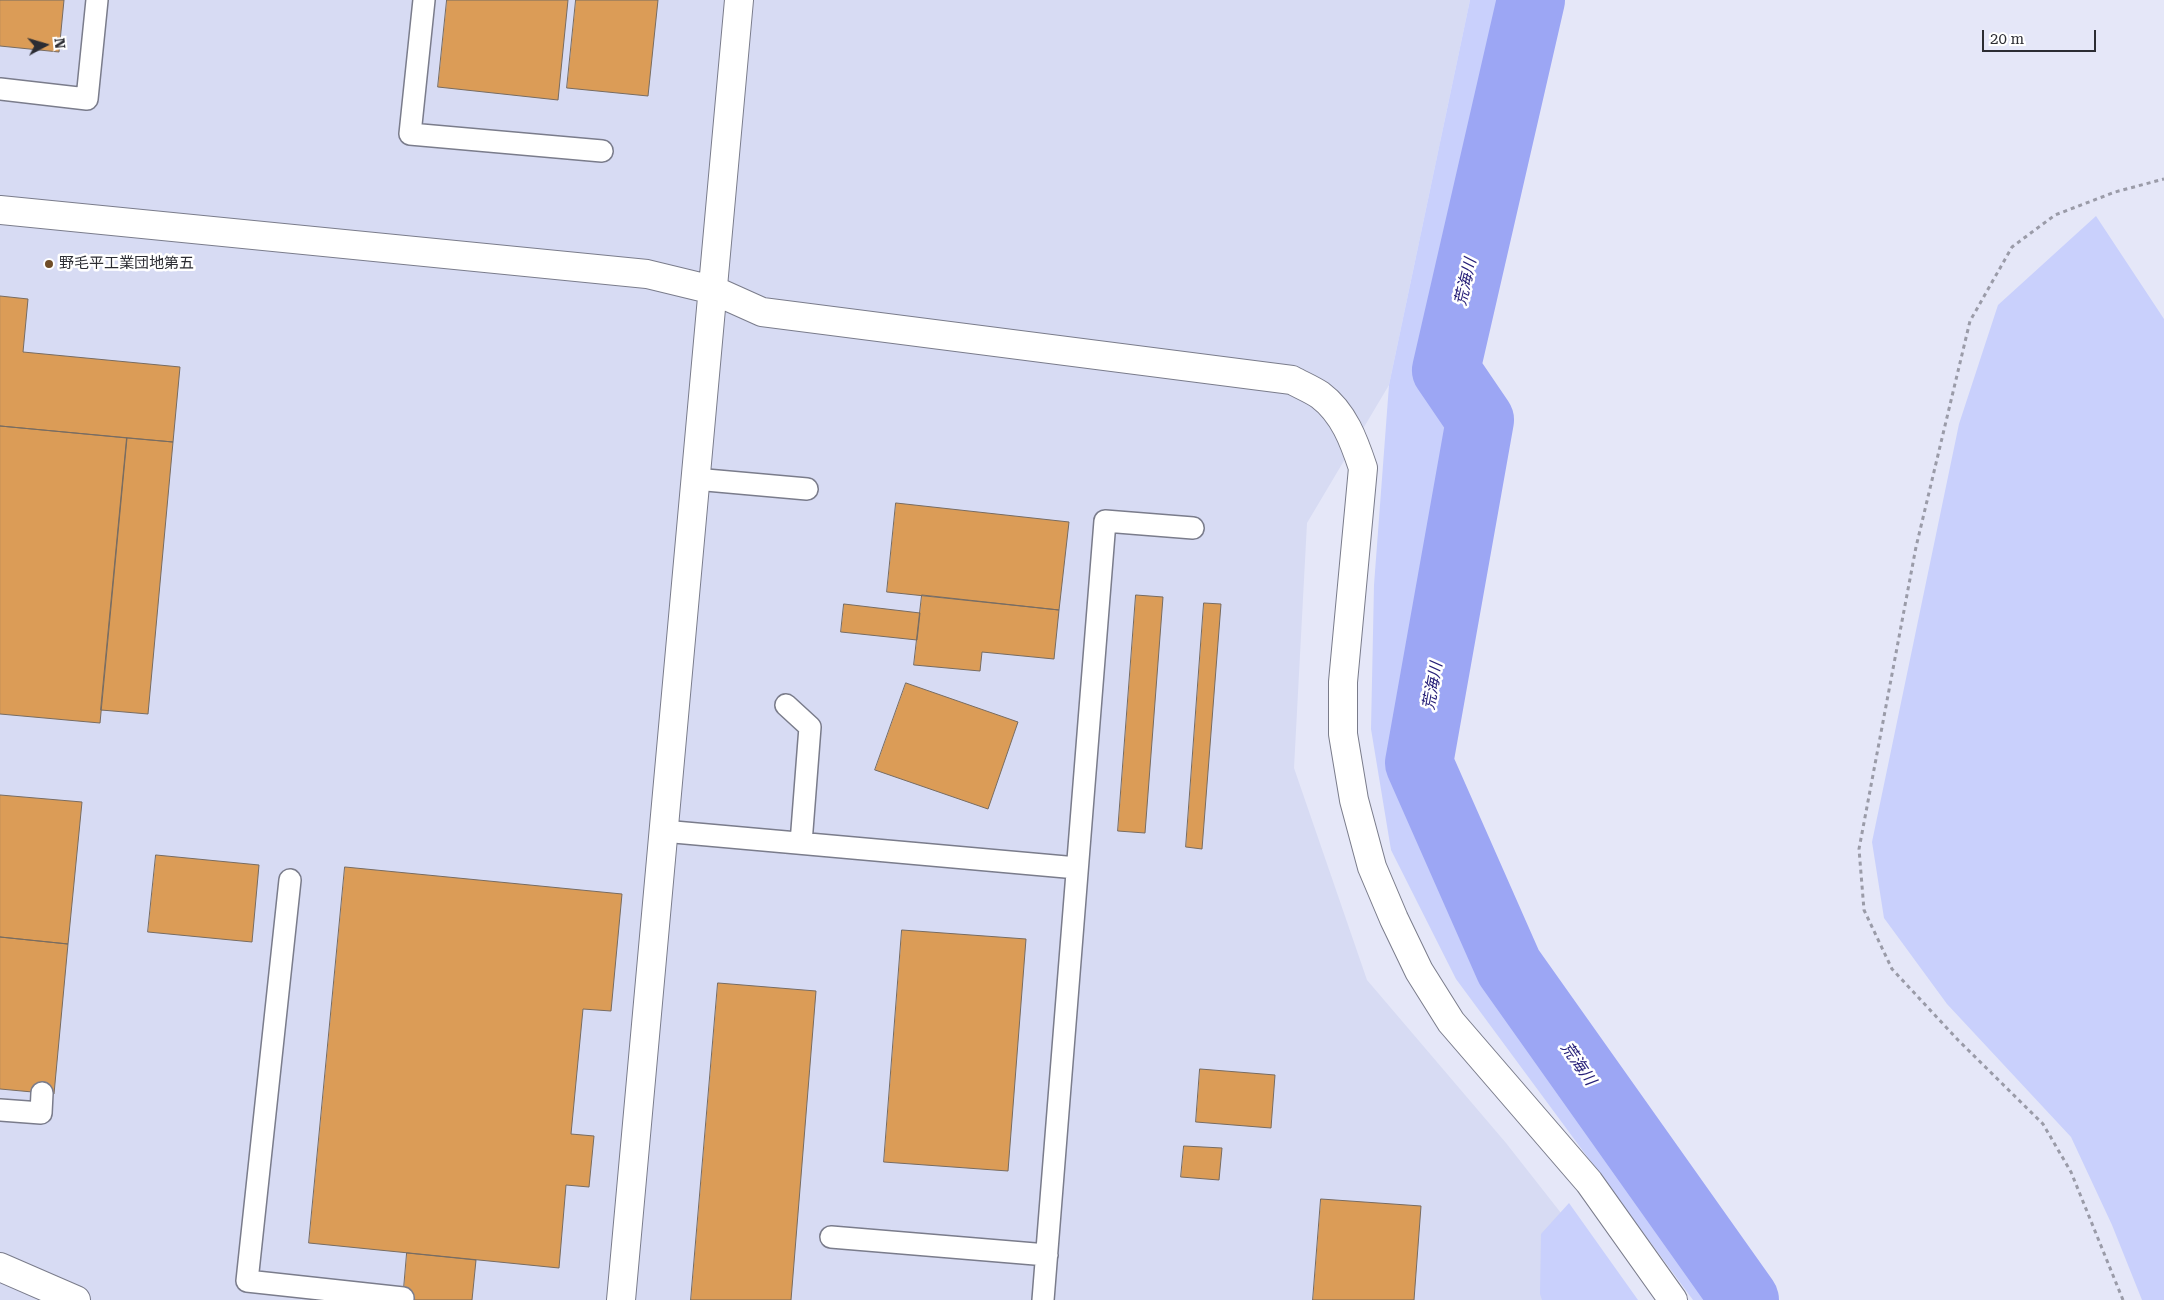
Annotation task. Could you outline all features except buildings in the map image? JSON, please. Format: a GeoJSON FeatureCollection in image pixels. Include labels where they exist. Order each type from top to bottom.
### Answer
{"type":"FeatureCollection","features":[{"type":"Feature","properties":{"kind":"street"},"geometry":{"type":"LineString","coordinates":[[621,1300],[739,0]]}},
{"type":"Feature","properties":{"kind":"street"},"geometry":{"type":"LineString","coordinates":[[0,210],[647,274],[712,290],[762,312],[1292,380],[1320,395],[1338,413],[1353,438],[1363,468],[1344,682],[1343,734],[1354,800],[1372,867],[1419,971],[1451,1022],[1590,1182],[1673,1300]]}},
{"type":"Feature","properties":{"kind":"street"},"geometry":{"type":"LineString","coordinates":[[0,1267],[76,1300]]}},
{"type":"Feature","properties":{"kind":"lane"},"geometry":{"type":"LineString","coordinates":[[0,89],[87,98],[97,0]]}},
{"type":"Feature","properties":{"kind":"lane"},"geometry":{"type":"LineString","coordinates":[[424,0],[410,134],[602,152]]}},
{"type":"Feature","properties":{"kind":"lane"},"geometry":{"type":"LineString","coordinates":[[695,479],[807,489]]}},
{"type":"Feature","properties":{"kind":"lane"},"geometry":{"type":"LineString","coordinates":[[1043,1300],[1105,521],[1193,528]]}},
{"type":"Feature","properties":{"kind":"lane"},"geometry":{"type":"LineString","coordinates":[[786,705],[810,727],[801,843]]}},
{"type":"Feature","properties":{"kind":"lane"},"geometry":{"type":"LineString","coordinates":[[663,831],[1077,868]]}},
{"type":"Feature","properties":{"kind":"lane"},"geometry":{"type":"LineString","coordinates":[[290,880],[246,1281],[403,1298]]}},
{"type":"Feature","properties":{"kind":"lane"},"geometry":{"type":"LineString","coordinates":[[0,1110],[41,1113],[42,1093]]}},
{"type":"Feature","properties":{"kind":"lane"},"geometry":{"type":"LineString","coordinates":[[831,1238],[1047,1256]]}},
{"type":"Feature","properties":{"kind":"path"},"geometry":{"type":"LineString","coordinates":[[2123,1300],[2071,1172],[2043,1124],[1958,1040],[1892,969],[1864,910],[1858,849],[1916,547],[1970,321],[2012,247],[2055,215],[2115,192],[2164,179]]}},
{"type":"Feature","properties":{"kind":"shaded area"},"geometry":{"type":"Polygon","coordinates":[[[0,0],[1470,0],[1389,385],[1307,523],[1294,768],[1367,980],[1506,1143],[1612,1278],[1611,1300],[0,1300],[0,0]]]}},
{"type":"Feature","properties":{"kind":"shaded area"},"geometry":{"type":"Polygon","coordinates":[[[1470,0],[1519,0],[1434,373],[1464,425],[1410,767],[1495,974],[1744,1300],[1693,1300],[1456,979],[1391,850],[1371,729],[1374,585],[1389,385],[1470,0]]]}},
{"type":"Feature","properties":{"kind":"shaded area"},"geometry":{"type":"Polygon","coordinates":[[[2096,216],[2164,319],[2164,1300],[2142,1300],[2112,1225],[2071,1137],[1947,1004],[1884,918],[1872,842],[1959,424],[1998,305],[2096,216]]]}},
{"type":"Feature","properties":{"kind":"shaded area"},"geometry":{"type":"Polygon","coordinates":[[[1569,1203],[1638,1300],[1542,1300],[1540,1294],[1541,1234],[1569,1203]]]}},
{"type":"Feature","properties":{"kind":"waterway","name":"荒海川"},"geometry":{"type":"LineString","coordinates":[[1531,0],[1446,370],[1480,420],[1419,763],[1509,967],[1745,1300]]}},
{"type":"Feature","properties":{"kind":"place","name":"野毛平工業団地第五"},"geometry":{"type":"Point","coordinates":[49,264]}}]}
